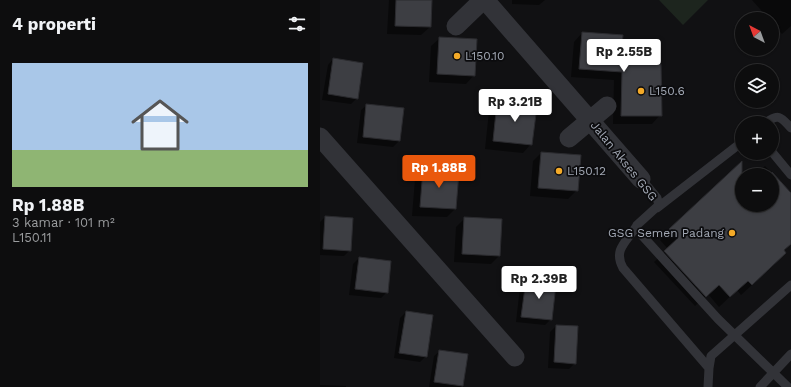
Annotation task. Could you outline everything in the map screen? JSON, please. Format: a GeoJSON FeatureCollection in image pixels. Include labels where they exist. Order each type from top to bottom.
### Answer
{"type":"FeatureCollection","features":[{"type":"Feature","properties":{"kind":"street"},"geometry":{"type":"LineString","coordinates":[[456,26],[484,0]]}},
{"type":"Feature","properties":{"kind":"street","name":"Jalan Akses GSG"},"geometry":{"type":"LineString","coordinates":[[484,0],[641,179]]}},
{"type":"Feature","properties":{"kind":"street"},"geometry":{"type":"LineString","coordinates":[[569,138],[607,106]]}},
{"type":"Feature","properties":{"kind":"street"},"geometry":{"type":"LineString","coordinates":[[320,137],[515,357]]}},
{"type":"Feature","properties":{"kind":"lane"},"geometry":{"type":"LineString","coordinates":[[779,117],[782,118],[791,128]]}},
{"type":"Feature","properties":{"kind":"lane"},"geometry":{"type":"LineString","coordinates":[[657,208],[735,147]]}},
{"type":"Feature","properties":{"kind":"lane"},"geometry":{"type":"LineString","coordinates":[[779,160],[791,175]]}},
{"type":"Feature","properties":{"kind":"lane","name":"Jalan Akses GSG"},"geometry":{"type":"LineString","coordinates":[[641,179],[657,198],[659,205],[636,227],[620,249],[618,256],[619,261],[623,268],[709,368]]}},
{"type":"Feature","properties":{"kind":"lane"},"geometry":{"type":"LineString","coordinates":[[636,227],[718,319],[788,387]]}},
{"type":"Feature","properties":{"kind":"lane"},"geometry":{"type":"LineString","coordinates":[[708,387],[711,356],[791,285]]}},
{"type":"Feature","properties":{"kind":"lane"},"geometry":{"type":"LineString","coordinates":[[760,387],[791,354]]}},
{"type":"Feature","properties":{"kind":"shaded area"},"geometry":{"type":"Polygon","coordinates":[[[659,0],[708,0],[683,25],[659,0]]]}},
{"type":"Feature","properties":{"kind":"building"},"geometry":{"type":"Polygon","coordinates":[[[396,0],[432,0],[431,27],[395,26],[396,0]]]}},
{"type":"Feature","properties":{"kind":"building"},"geometry":{"type":"Polygon","coordinates":[[[582,32],[623,35],[622,45],[636,64],[661,64],[662,116],[621,116],[622,72],[579,69],[582,32]]]}},
{"type":"Feature","properties":{"kind":"building","name":"L150.10"},"geometry":{"type":"Polygon","coordinates":[[[439,37],[477,39],[475,76],[437,74],[439,37]]]}},
{"type":"Feature","properties":{"kind":"building"},"geometry":{"type":"Polygon","coordinates":[[[333,58],[363,63],[358,99],[328,94],[333,58]]]}},
{"type":"Feature","properties":{"kind":"building"},"geometry":{"type":"Polygon","coordinates":[[[497,102],[537,106],[532,145],[493,141],[497,102]]]}},
{"type":"Feature","properties":{"kind":"building"},"geometry":{"type":"Polygon","coordinates":[[[366,104],[404,108],[400,141],[363,137],[366,104]]]}},
{"type":"Feature","properties":{"kind":"building","name":"L150.12"},"geometry":{"type":"Polygon","coordinates":[[[541,152],[581,155],[578,191],[538,188],[541,152]]]}},
{"type":"Feature","properties":{"kind":"building","name":"GSG Semen Padang"},"geometry":{"type":"Polygon","coordinates":[[[742,161],[742,168],[735,168],[735,212],[779,212],[779,180],[791,193],[791,244],[784,250],[786,253],[752,285],[748,281],[730,297],[719,285],[706,297],[664,251],[678,238],[669,229],[742,161]]]}},
{"type":"Feature","properties":{"kind":"building"},"geometry":{"type":"Polygon","coordinates":[[[423,169],[459,172],[456,209],[420,207],[423,169]]]}},
{"type":"Feature","properties":{"kind":"building"},"geometry":{"type":"Polygon","coordinates":[[[325,216],[353,218],[351,251],[323,249],[325,216]]]}},
{"type":"Feature","properties":{"kind":"building"},"geometry":{"type":"Polygon","coordinates":[[[464,217],[502,219],[500,256],[462,254],[464,217]]]}},
{"type":"Feature","properties":{"kind":"building"},"geometry":{"type":"Polygon","coordinates":[[[359,257],[391,261],[388,293],[355,289],[359,257]]]}},
{"type":"Feature","properties":{"kind":"building"},"geometry":{"type":"Polygon","coordinates":[[[526,280],[556,284],[552,320],[521,317],[526,280]]]}},
{"type":"Feature","properties":{"kind":"building"},"geometry":{"type":"Polygon","coordinates":[[[406,311],[433,315],[427,357],[399,353],[406,311]]]}},
{"type":"Feature","properties":{"kind":"building"},"geometry":{"type":"Polygon","coordinates":[[[556,325],[578,326],[576,364],[554,362],[556,325]]]}},
{"type":"Feature","properties":{"kind":"building"},"geometry":{"type":"Polygon","coordinates":[[[439,350],[468,354],[463,386],[434,382],[439,350]]]}},
{"type":"Feature","properties":{"kind":"place","name":"L150.10"},"geometry":{"type":"Point","coordinates":[457,56]}},
{"type":"Feature","properties":{"kind":"place","name":"L150.6"},"geometry":{"type":"Point","coordinates":[641,91]}},
{"type":"Feature","properties":{"kind":"place","name":"L150.12"},"geometry":{"type":"Point","coordinates":[559,171]}},
{"type":"Feature","properties":{"kind":"place","name":"GSG Semen Padang"},"geometry":{"type":"Point","coordinates":[732,233]}}]}
